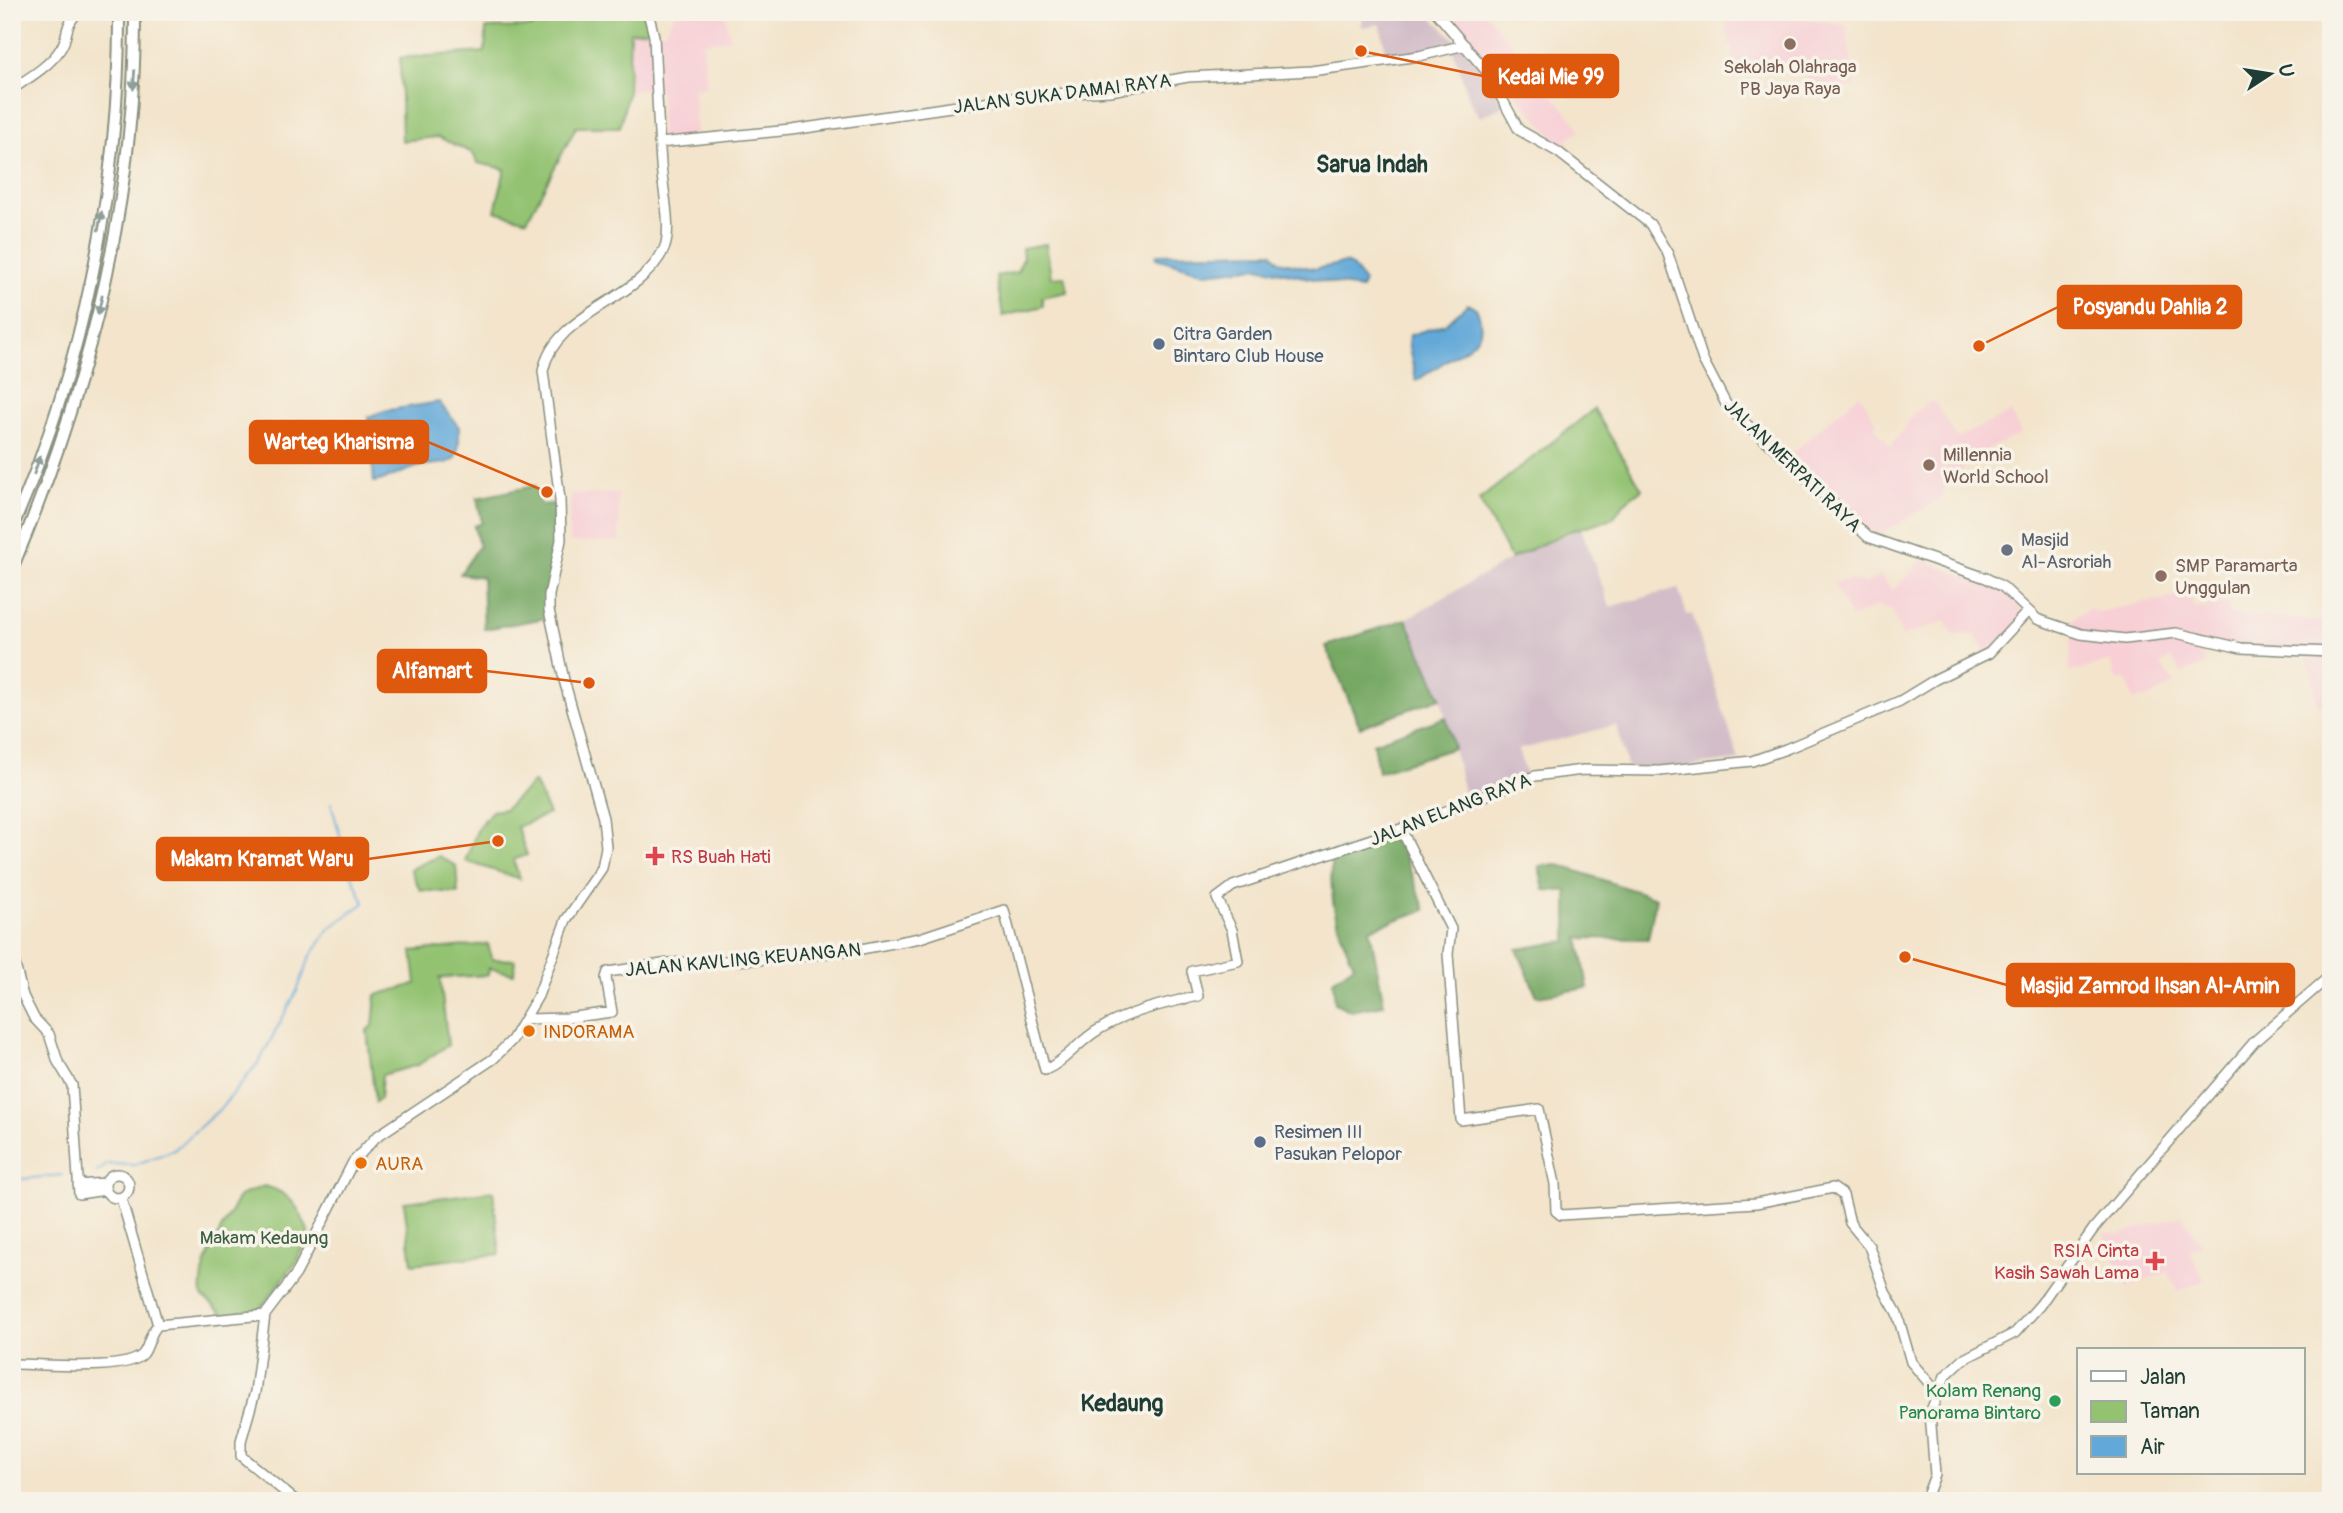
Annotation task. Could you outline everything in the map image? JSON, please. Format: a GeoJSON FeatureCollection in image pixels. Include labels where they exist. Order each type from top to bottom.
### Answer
{"type":"FeatureCollection","features":[{"type":"Feature","properties":{"kind":"highway"},"geometry":{"type":"LineString","coordinates":[[12,528],[54,416],[77,338],[93,260],[113,122],[119,12]]}},
{"type":"Feature","properties":{"kind":"highway"},"geometry":{"type":"LineString","coordinates":[[12,569],[69,420],[109,264],[131,124],[135,12]]}},
{"type":"Feature","properties":{"kind":"street"},"geometry":{"type":"LineString","coordinates":[[12,89],[42,68],[62,47],[65,32],[78,12]]}},
{"type":"Feature","properties":{"kind":"street"},"geometry":{"type":"LineString","coordinates":[[296,1501],[242,1456],[241,1441],[256,1392],[265,1315],[296,1274],[334,1196],[366,1146],[493,1059],[527,1019],[566,920],[601,868],[606,847],[600,806],[565,680],[549,610],[549,595],[561,540],[560,499],[543,368],[556,344],[569,330],[643,276],[664,247],[665,205],[654,36],[648,12]]}},
{"type":"Feature","properties":{"kind":"street","name":"JALAN MERPATI RAYA"},"geometry":{"type":"LineString","coordinates":[[1436,12],[1497,86],[1519,131],[1558,152],[1650,224],[1668,254],[1703,360],[1726,404],[1868,537],[1986,578],[2003,587],[2028,611],[2053,626],[2081,634],[2125,639],[2176,633],[2241,648],[2331,652]]}},
{"type":"Feature","properties":{"kind":"street","name":"JALAN SUKA DAMAI RAYA"},"geometry":{"type":"LineString","coordinates":[[659,143],[791,130],[1034,94],[1110,90],[1188,77],[1311,71],[1419,56],[1465,45]]}},
{"type":"Feature","properties":{"kind":"street","name":"JALAN ELANG RAYA"},"geometry":{"type":"LineString","coordinates":[[1045,1070],[1098,1030],[1168,1002],[1198,996],[1192,971],[1238,961],[1233,930],[1217,898],[1233,886],[1401,829],[1550,773],[1660,771],[1752,761],[1781,751],[1900,701],[1942,675],[1989,653],[2028,611]]}},
{"type":"Feature","properties":{"kind":"street"},"geometry":{"type":"LineString","coordinates":[[1401,829],[1451,929],[1448,954],[1461,1120],[1539,1109],[1555,1184],[1556,1211],[1561,1215],[1756,1203],[1833,1188],[1838,1190],[1843,1195],[1850,1223],[1869,1246],[1885,1292],[1897,1313],[1911,1363],[1936,1391]]}},
{"type":"Feature","properties":{"kind":"street","name":"JALAN KAVLING KEUANGAN"},"geometry":{"type":"LineString","coordinates":[[527,1019],[566,1018],[612,1012],[606,978],[608,972],[669,963],[784,958],[862,949],[920,937],[1004,910],[1045,1070]]}},
{"type":"Feature","properties":{"kind":"street"},"geometry":{"type":"LineString","coordinates":[[12,953],[23,996],[34,1018],[49,1034],[58,1062],[72,1085],[76,1108],[79,1189],[105,1186],[113,1174],[125,1177],[129,1188],[121,1198]]}},
{"type":"Feature","properties":{"kind":"street"},"geometry":{"type":"LineString","coordinates":[[1925,1501],[1935,1475],[1930,1413],[1936,1391],[1945,1376],[1962,1360],[2015,1333],[2039,1305],[2094,1228],[2255,1041],[2331,975]]}},
{"type":"Feature","properties":{"kind":"street"},"geometry":{"type":"LineString","coordinates":[[105,1186],[113,1198],[121,1198]]}},
{"type":"Feature","properties":{"kind":"street"},"geometry":{"type":"LineString","coordinates":[[12,1364],[74,1367],[130,1359],[143,1354],[158,1325],[121,1198]]}},
{"type":"Feature","properties":{"kind":"street"},"geometry":{"type":"LineString","coordinates":[[158,1325],[265,1315]]}},
{"type":"Feature","properties":{"kind":"shaded area"},"geometry":{"type":"Polygon","coordinates":[[[676,12],[725,12],[730,39],[703,42],[707,87],[694,88],[696,136],[661,140],[660,89],[628,91],[630,32],[664,32],[676,12]]]}},
{"type":"Feature","properties":{"kind":"shaded area"},"geometry":{"type":"Polygon","coordinates":[[[1360,12],[1426,12],[1464,48],[1494,86],[1502,107],[1480,117],[1471,104],[1453,50],[1388,61],[1380,24],[1362,27],[1360,12]]]}},
{"type":"Feature","properties":{"kind":"shaded area"},"geometry":{"type":"Polygon","coordinates":[[[1485,12],[1581,130],[1568,138],[1567,153],[1447,14],[1485,12]]]}},
{"type":"Feature","properties":{"kind":"shaded area","name":"Sekolah Olahraga PB Jaya Raya"},"geometry":{"type":"Polygon","coordinates":[[[1723,12],[1789,12],[1791,17],[1846,25],[1855,86],[1811,95],[1803,63],[1773,71],[1771,65],[1738,76],[1723,12]]]}},
{"type":"Feature","properties":{"kind":"shaded area"},"geometry":{"type":"Polygon","coordinates":[[[1860,394],[1877,424],[1874,426],[1891,447],[1914,413],[1929,402],[1935,402],[1957,438],[2011,412],[2021,434],[1968,458],[1962,471],[1946,485],[1942,498],[1877,536],[1851,514],[1792,453],[1860,394]]]}},
{"type":"Feature","properties":{"kind":"shaded area"},"geometry":{"type":"Polygon","coordinates":[[[570,494],[618,494],[619,542],[569,542],[570,494]]]}},
{"type":"Feature","properties":{"kind":"shaded area"},"geometry":{"type":"Polygon","coordinates":[[[1581,528],[1610,607],[1678,588],[1687,615],[1692,614],[1739,760],[1629,773],[1616,725],[1518,750],[1527,777],[1466,800],[1441,698],[1406,619],[1511,559],[1581,528]]]}},
{"type":"Feature","properties":{"kind":"shaded area"},"geometry":{"type":"Polygon","coordinates":[[[1922,560],[2002,589],[2027,614],[1993,663],[1975,635],[1953,635],[1945,621],[1902,637],[1893,611],[1877,606],[1851,618],[1833,583],[1849,579],[1866,584],[1880,575],[1893,590],[1922,560]]]}},
{"type":"Feature","properties":{"kind":"shaded area"},"geometry":{"type":"Polygon","coordinates":[[[2189,594],[2194,608],[2229,604],[2229,614],[2331,622],[2331,703],[2319,706],[2307,655],[2234,652],[2197,639],[2206,665],[2181,673],[2171,657],[2160,665],[2175,683],[2149,698],[2133,699],[2127,679],[2116,679],[2110,661],[2069,673],[2072,634],[2063,627],[2089,608],[2098,612],[2189,594]]]}},
{"type":"Feature","properties":{"kind":"shaded area","name":"RSIA Cinta Kasih Sawah Lama"},"geometry":{"type":"Polygon","coordinates":[[[2182,1216],[2202,1245],[2189,1251],[2205,1280],[2178,1292],[2168,1272],[2127,1287],[2103,1233],[2120,1234],[2182,1216]]]}},
{"type":"Feature","properties":{"kind":"green space"},"geometry":{"type":"Polygon","coordinates":[[[532,12],[643,12],[650,30],[630,32],[628,91],[620,127],[576,127],[527,220],[495,211],[505,169],[477,163],[473,153],[438,137],[402,141],[400,58],[485,52],[486,28],[533,27],[532,12]]]}},
{"type":"Feature","properties":{"kind":"green space"},"geometry":{"type":"Polygon","coordinates":[[[1046,244],[1051,277],[1065,276],[1067,292],[1042,297],[1043,306],[1003,316],[996,276],[1017,272],[1023,259],[1022,248],[1046,244]]]}},
{"type":"Feature","properties":{"kind":"green space"},"geometry":{"type":"Polygon","coordinates":[[[1594,409],[1642,489],[1625,502],[1613,518],[1567,532],[1511,559],[1479,500],[1594,409]]]}},
{"type":"Feature","properties":{"kind":"green space"},"geometry":{"type":"Polygon","coordinates":[[[534,486],[541,505],[560,503],[560,531],[547,618],[484,629],[482,577],[460,574],[479,546],[474,526],[482,523],[477,498],[534,486]]]}},
{"type":"Feature","properties":{"kind":"green space"},"geometry":{"type":"Polygon","coordinates":[[[1406,619],[1441,698],[1360,727],[1326,646],[1406,619]]]}},
{"type":"Feature","properties":{"kind":"green space"},"geometry":{"type":"Polygon","coordinates":[[[1446,717],[1454,748],[1378,772],[1373,743],[1446,717]]]}},
{"type":"Feature","properties":{"kind":"green space"},"geometry":{"type":"Polygon","coordinates":[[[534,782],[549,814],[517,827],[527,855],[513,860],[520,879],[465,861],[479,826],[492,811],[505,809],[534,782]]]}},
{"type":"Feature","properties":{"kind":"green space"},"geometry":{"type":"Polygon","coordinates":[[[1397,836],[1425,910],[1370,929],[1384,1005],[1351,1011],[1335,1003],[1333,980],[1354,965],[1335,911],[1331,884],[1331,853],[1397,836]]]}},
{"type":"Feature","properties":{"kind":"green space"},"geometry":{"type":"Polygon","coordinates":[[[439,856],[456,866],[458,893],[420,890],[410,869],[439,856]]]}},
{"type":"Feature","properties":{"kind":"green space"},"geometry":{"type":"Polygon","coordinates":[[[1556,864],[1656,898],[1648,939],[1579,938],[1588,988],[1537,996],[1517,949],[1567,941],[1567,891],[1544,890],[1539,866],[1556,864]]]}},
{"type":"Feature","properties":{"kind":"green space"},"geometry":{"type":"Polygon","coordinates":[[[488,944],[492,959],[515,960],[514,974],[489,968],[488,975],[440,978],[448,1045],[418,1065],[382,1075],[380,1099],[375,1102],[367,1030],[373,1026],[376,995],[416,984],[412,951],[488,944]]]}},
{"type":"Feature","properties":{"kind":"green space","name":"Makam Kedaung"},"geometry":{"type":"Polygon","coordinates":[[[264,1186],[288,1197],[302,1217],[309,1234],[295,1264],[259,1310],[223,1314],[202,1296],[208,1257],[239,1196],[264,1186]]]}},
{"type":"Feature","properties":{"kind":"green space"},"geometry":{"type":"Polygon","coordinates":[[[493,1191],[500,1254],[412,1264],[404,1202],[493,1191]]]}},
{"type":"Feature","properties":{"kind":"water"},"geometry":{"type":"Polygon","coordinates":[[[1272,252],[1279,261],[1315,269],[1345,263],[1352,266],[1364,282],[1361,289],[1258,267],[1206,273],[1156,258],[1157,254],[1272,252]]]}},
{"type":"Feature","properties":{"kind":"water"},"geometry":{"type":"Polygon","coordinates":[[[1468,304],[1476,308],[1480,318],[1481,327],[1476,340],[1416,381],[1408,343],[1410,335],[1445,324],[1468,304]]]}},
{"type":"Feature","properties":{"kind":"water"},"geometry":{"type":"Polygon","coordinates":[[[439,402],[459,427],[459,443],[454,459],[411,469],[374,482],[368,417],[384,411],[439,402]]]}},
{"type":"Feature","properties":{"kind":"waterway"},"geometry":{"type":"LineString","coordinates":[[97,1172],[108,1164],[134,1165],[174,1150],[221,1108],[259,1062],[297,991],[310,957],[330,928],[364,903],[350,871],[331,803]]}},
{"type":"Feature","properties":{"kind":"waterway"},"geometry":{"type":"LineString","coordinates":[[12,1180],[62,1175]]}},
{"type":"Feature","properties":{"kind":"place","name":"Sekolah Olahraga PB Jaya Raya"},"geometry":{"type":"Point","coordinates":[1790,44]}},
{"type":"Feature","properties":{"kind":"place","name":"Kedai Mie 99"},"geometry":{"type":"Point","coordinates":[1361,51]}},
{"type":"Feature","properties":{"kind":"place","name":"Citra Garden Bintaro Club House"},"geometry":{"type":"Point","coordinates":[1159,344]}},
{"type":"Feature","properties":{"kind":"place","name":"Posyandu Dahlia 2"},"geometry":{"type":"Point","coordinates":[1979,346]}},
{"type":"Feature","properties":{"kind":"place","name":"Millennia World School"},"geometry":{"type":"Point","coordinates":[1929,465]}},
{"type":"Feature","properties":{"kind":"place","name":"Warteg Kharisma"},"geometry":{"type":"Point","coordinates":[547,492]}},
{"type":"Feature","properties":{"kind":"place","name":"Masjid Al-Asroriah"},"geometry":{"type":"Point","coordinates":[2007,550]}},
{"type":"Feature","properties":{"kind":"place","name":"SMP Paramarta Unggulan"},"geometry":{"type":"Point","coordinates":[2161,576]}},
{"type":"Feature","properties":{"kind":"place","name":"Alfamart"},"geometry":{"type":"Point","coordinates":[589,683]}},
{"type":"Feature","properties":{"kind":"place","name":"Makam Kramat Waru"},"geometry":{"type":"Point","coordinates":[498,841]}},
{"type":"Feature","properties":{"kind":"place","name":"RS Buah Hati"},"geometry":{"type":"Point","coordinates":[655,856]}},
{"type":"Feature","properties":{"kind":"place","name":"Masjid Zamrod Ihsan Al-Amin"},"geometry":{"type":"Point","coordinates":[1905,957]}},
{"type":"Feature","properties":{"kind":"place","name":"INDORAMA"},"geometry":{"type":"Point","coordinates":[529,1031]}},
{"type":"Feature","properties":{"kind":"place","name":"Resimen III Pasukan Pelopor"},"geometry":{"type":"Point","coordinates":[1260,1142]}},
{"type":"Feature","properties":{"kind":"place","name":"AURA"},"geometry":{"type":"Point","coordinates":[361,1163]}},
{"type":"Feature","properties":{"kind":"place","name":"RSIA Cinta Kasih Sawah Lama"},"geometry":{"type":"Point","coordinates":[2155,1261]}},
{"type":"Feature","properties":{"kind":"place","name":"Kolam Renang Panorama Bintaro"},"geometry":{"type":"Point","coordinates":[2055,1401]}},
{"type":"Feature","properties":{"kind":"district","name":"Sarua Indah"},"geometry":{"type":"Point","coordinates":[1372,164]}},
{"type":"Feature","properties":{"kind":"district","name":"Kedaung"},"geometry":{"type":"Point","coordinates":[1122,1403]}}]}
